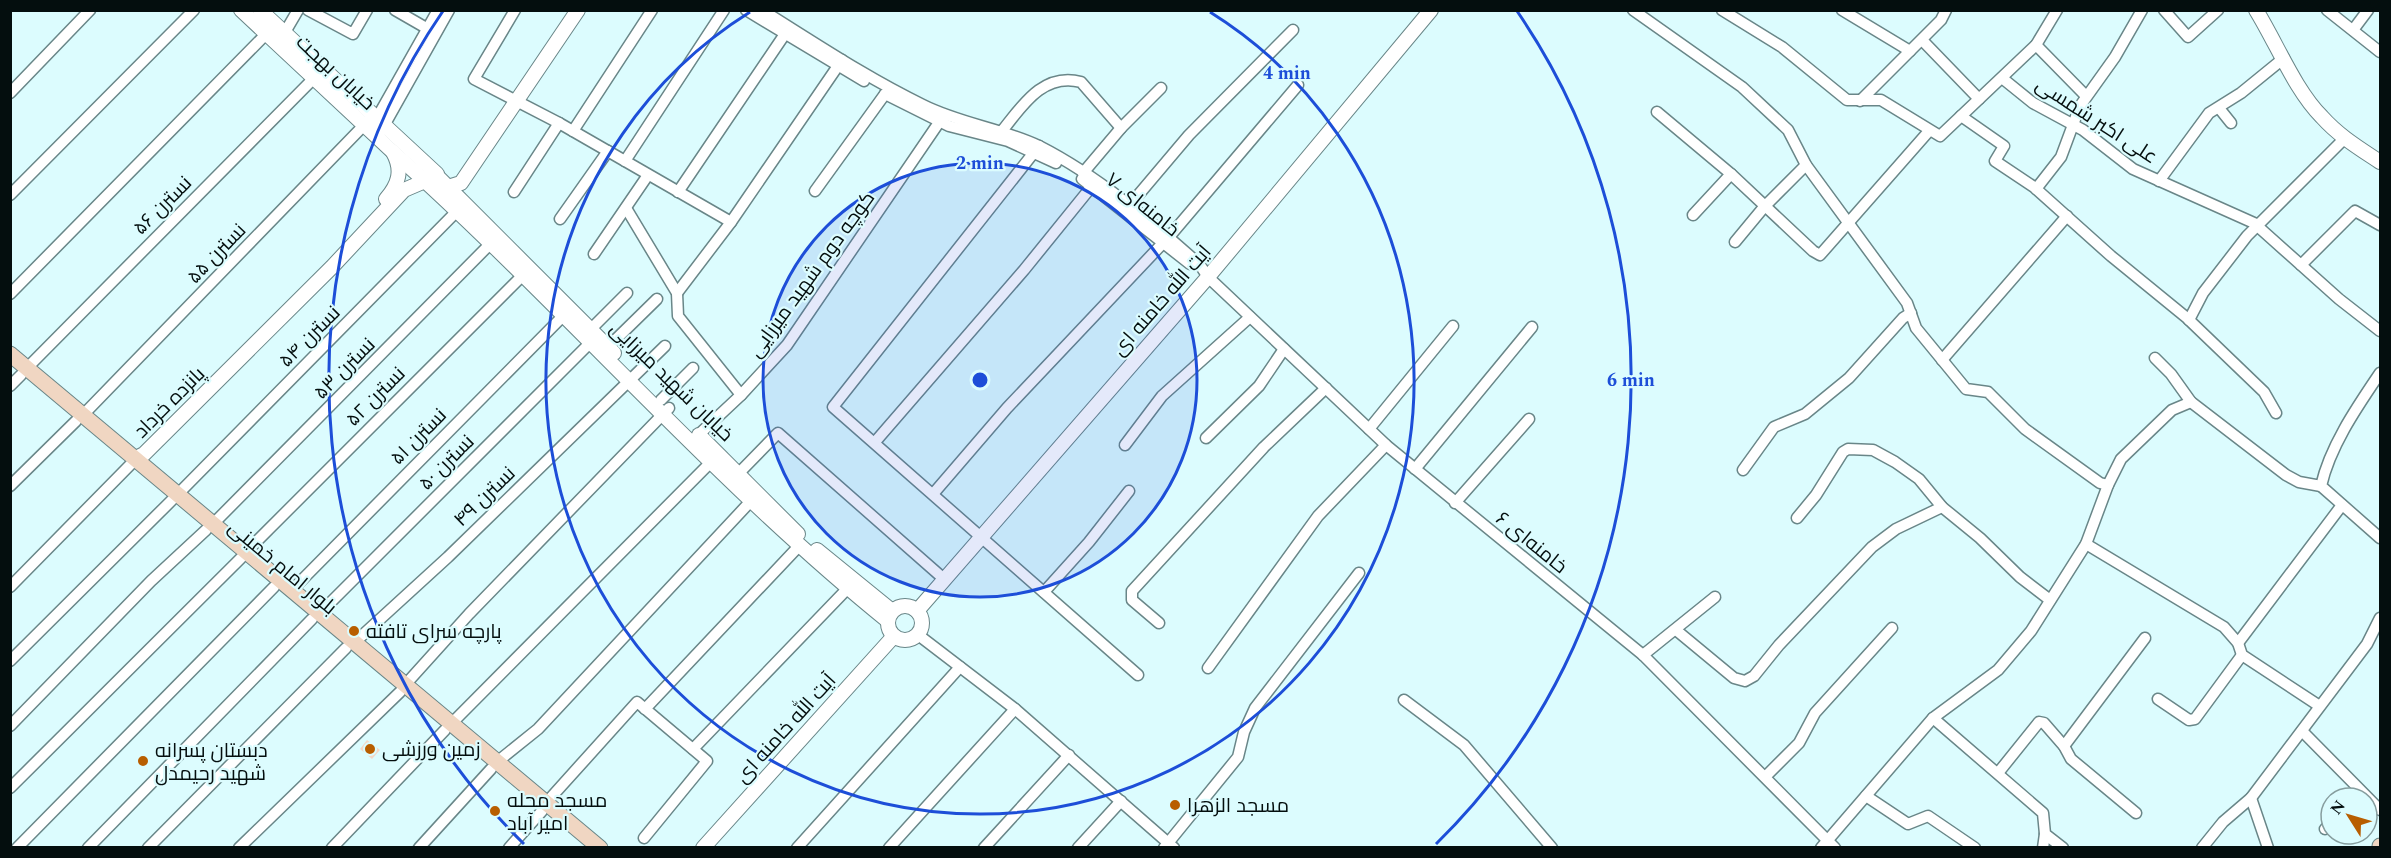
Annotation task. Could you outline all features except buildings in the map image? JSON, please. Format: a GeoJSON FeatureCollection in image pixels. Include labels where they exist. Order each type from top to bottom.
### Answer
{"type":"FeatureCollection","features":[{"type":"Feature","properties":{"kind":"main road","name":"بلوار امام خمینی"},"geometry":{"type":"LineString","coordinates":[[10,354],[17,374],[80,418],[244,555],[292,590],[316,616]]}},
{"type":"Feature","properties":{"kind":"main road","name":"بلوار امام خمینی"},"geometry":{"type":"LineString","coordinates":[[244,555],[274,587],[316,616],[583,841],[600,848]]}},
{"type":"Feature","properties":{"kind":"street"},"geometry":{"type":"LineString","coordinates":[[10,93],[90,10]]}},
{"type":"Feature","properties":{"kind":"street"},"geometry":{"type":"LineString","coordinates":[[10,195],[195,10]]}},
{"type":"Feature","properties":{"kind":"street","name":"خیابان بهجت"},"geometry":{"type":"LineString","coordinates":[[241,10],[276,34],[375,125]]}},
{"type":"Feature","properties":{"kind":"street","name":"خیابان بهجت"},"geometry":{"type":"LineString","coordinates":[[260,10],[276,34]]}},
{"type":"Feature","properties":{"kind":"street"},"geometry":{"type":"LineString","coordinates":[[10,294],[298,10]]}},
{"type":"Feature","properties":{"kind":"street"},"geometry":{"type":"LineString","coordinates":[[309,10],[353,34],[367,10]]}},
{"type":"Feature","properties":{"kind":"street"},"geometry":{"type":"LineString","coordinates":[[395,10],[428,29]]}},
{"type":"Feature","properties":{"kind":"street"},"geometry":{"type":"LineString","coordinates":[[375,125],[438,10]]}},
{"type":"Feature","properties":{"kind":"street"},"geometry":{"type":"LineString","coordinates":[[375,125],[448,10]]}},
{"type":"Feature","properties":{"kind":"street"},"geometry":{"type":"LineString","coordinates":[[515,10],[474,79],[559,123],[731,222]]}},
{"type":"Feature","properties":{"kind":"street"},"geometry":{"type":"LineString","coordinates":[[450,188],[467,176],[570,10]]}},
{"type":"Feature","properties":{"kind":"street"},"geometry":{"type":"LineString","coordinates":[[375,125],[406,171],[447,180],[458,176],[578,10]]}},
{"type":"Feature","properties":{"kind":"street"},"geometry":{"type":"LineString","coordinates":[[573,131],[652,10]]}},
{"type":"Feature","properties":{"kind":"street"},"geometry":{"type":"LineString","coordinates":[[625,161],[724,10]]}},
{"type":"Feature","properties":{"kind":"street","name":"خامنه‌ای ۷"},"geometry":{"type":"LineString","coordinates":[[746,10],[787,31],[840,63],[885,94],[941,118],[1001,135],[1083,173],[1129,206],[1208,277]]}},
{"type":"Feature","properties":{"kind":"street","name":"خامنه‌ای ۷"},"geometry":{"type":"LineString","coordinates":[[762,10],[787,31]]}},
{"type":"Feature","properties":{"kind":"street","name":"آیت الله خامنه ای"},"geometry":{"type":"LineString","coordinates":[[917,611],[1208,277],[1431,10]]}},
{"type":"Feature","properties":{"kind":"street"},"geometry":{"type":"LineString","coordinates":[[1633,10],[1701,56],[1765,107],[1788,130],[1806,165],[1907,303],[1916,328],[1965,388],[1988,392],[2025,429],[2100,483],[2108,486]]}},
{"type":"Feature","properties":{"kind":"street"},"geometry":{"type":"LineString","coordinates":[[1722,10],[1782,47],[1846,100],[1859,101],[1871,98],[1881,100],[1940,136],[2036,45],[2057,10]]}},
{"type":"Feature","properties":{"kind":"street"},"geometry":{"type":"LineString","coordinates":[[1842,10],[1859,15],[1910,51]]}},
{"type":"Feature","properties":{"kind":"street"},"geometry":{"type":"LineString","coordinates":[[1859,101],[1941,20],[1946,10]]}},
{"type":"Feature","properties":{"kind":"street"},"geometry":{"type":"LineString","coordinates":[[2036,189],[2061,157],[2068,143],[2072,124],[2086,96],[2115,57],[2142,10]]}},
{"type":"Feature","properties":{"kind":"street"},"geometry":{"type":"LineString","coordinates":[[2164,10],[2188,37],[2218,10]]}},
{"type":"Feature","properties":{"kind":"street"},"geometry":{"type":"LineString","coordinates":[[2256,10],[2304,96],[2320,116],[2344,139],[2380,162]]}},
{"type":"Feature","properties":{"kind":"street"},"geometry":{"type":"LineString","coordinates":[[2327,10],[2380,52]]}},
{"type":"Feature","properties":{"kind":"street"},"geometry":{"type":"LineString","coordinates":[[2353,30],[2368,10]]}},
{"type":"Feature","properties":{"kind":"street"},"geometry":{"type":"LineString","coordinates":[[1129,206],[1189,135],[1293,30]]}},
{"type":"Feature","properties":{"kind":"street"},"geometry":{"type":"LineString","coordinates":[[678,192],[787,31]]}},
{"type":"Feature","properties":{"kind":"street"},"geometry":{"type":"LineString","coordinates":[[1922,39],[1979,99]]}},
{"type":"Feature","properties":{"kind":"street"},"geometry":{"type":"LineString","coordinates":[[2036,45],[2086,96]]}},
{"type":"Feature","properties":{"kind":"street"},"geometry":{"type":"LineString","coordinates":[[2159,181],[2209,113],[2284,58]]}},
{"type":"Feature","properties":{"kind":"street"},"geometry":{"type":"LineString","coordinates":[[677,293],[731,222],[840,63]]}},
{"type":"Feature","properties":{"kind":"street","name":"خامنه‌ای ۷"},"geometry":{"type":"LineString","coordinates":[[840,63],[941,118]]}},
{"type":"Feature","properties":{"kind":"street","name":"نسترن ۵۶"},"geometry":{"type":"LineString","coordinates":[[17,374],[319,73]]}},
{"type":"Feature","properties":{"kind":"street","name":"علی اکبر شمسی"},"geometry":{"type":"LineString","coordinates":[[2002,78],[2033,103],[2083,130],[2133,169],[2210,201],[2257,225],[2339,299],[2380,331]]}},
{"type":"Feature","properties":{"kind":"street"},"geometry":{"type":"LineString","coordinates":[[1001,135],[1037,88],[1071,80],[1080,82],[1121,128]]}},
{"type":"Feature","properties":{"kind":"street"},"geometry":{"type":"LineString","coordinates":[[933,494],[1007,408],[1166,240],[1298,85]]}},
{"type":"Feature","properties":{"kind":"street"},"geometry":{"type":"LineString","coordinates":[[1083,173],[1121,128],[1161,88]]}},
{"type":"Feature","properties":{"kind":"street"},"geometry":{"type":"LineString","coordinates":[[814,191],[885,94]]}},
{"type":"Feature","properties":{"kind":"street"},"geometry":{"type":"LineString","coordinates":[[2218,108],[2231,123]]}},
{"type":"Feature","properties":{"kind":"street"},"geometry":{"type":"LineString","coordinates":[[1657,112],[1731,174],[1812,251],[1820,255],[1886,183],[1929,131]]}},
{"type":"Feature","properties":{"kind":"street"},"geometry":{"type":"LineString","coordinates":[[1961,116],[2004,146],[1995,161],[2036,189],[2189,320],[2264,392],[2276,413]]}},
{"type":"Feature","properties":{"kind":"street","name":"کوچه دوم شهید میرزایی"},"geometry":{"type":"LineString","coordinates":[[695,438],[787,345],[941,118]]}},
{"type":"Feature","properties":{"kind":"street"},"geometry":{"type":"LineString","coordinates":[[514,192],[559,123]]}},
{"type":"Feature","properties":{"kind":"street"},"geometry":{"type":"LineString","coordinates":[[375,125],[410,149],[428,175]]}},
{"type":"Feature","properties":{"kind":"street","name":"نسترن ۵۵"},"geometry":{"type":"LineString","coordinates":[[10,486],[375,125]]}},
{"type":"Feature","properties":{"kind":"street"},"geometry":{"type":"LineString","coordinates":[[2189,320],[2203,293],[2257,225],[2344,139]]}},
{"type":"Feature","properties":{"kind":"street"},"geometry":{"type":"LineString","coordinates":[[404,190],[410,149]]}},
{"type":"Feature","properties":{"kind":"street"},"geometry":{"type":"LineString","coordinates":[[1037,150],[833,407],[1138,675]]}},
{"type":"Feature","properties":{"kind":"street","name":"خامنه‌ای ۷"},"geometry":{"type":"LineString","coordinates":[[1037,150],[1092,186],[1166,240]]}},
{"type":"Feature","properties":{"kind":"street"},"geometry":{"type":"LineString","coordinates":[[560,219],[608,151]]}},
{"type":"Feature","properties":{"kind":"street"},"geometry":{"type":"LineString","coordinates":[[1735,242],[1764,207],[1806,165]]}},
{"type":"Feature","properties":{"kind":"street","name":"پانزده خرداد"},"geometry":{"type":"LineString","coordinates":[[132,462],[139,451],[299,293],[397,187],[406,171]]}},
{"type":"Feature","properties":{"kind":"street"},"geometry":{"type":"LineString","coordinates":[[1693,215],[1731,174]]}},
{"type":"Feature","properties":{"kind":"street","name":"خیابان شهید میرزایی"},"geometry":{"type":"LineString","coordinates":[[428,175],[450,188],[461,207]]}},
{"type":"Feature","properties":{"kind":"street","name":"خیابان شهید میرزایی"},"geometry":{"type":"LineString","coordinates":[[428,175],[715,458],[750,502],[848,588],[890,616]]}},
{"type":"Feature","properties":{"kind":"street","name":"پانزده خرداد"},"geometry":{"type":"LineString","coordinates":[[132,462],[144,454],[237,362],[404,190],[428,175]]}},
{"type":"Feature","properties":{"kind":"street"},"geometry":{"type":"LineString","coordinates":[[594,254],[648,175]]}},
{"type":"Feature","properties":{"kind":"street"},"geometry":{"type":"LineString","coordinates":[[875,442],[1024,270],[1092,186]]}},
{"type":"Feature","properties":{"kind":"street","name":"نسترن ۵۴"},"geometry":{"type":"LineString","coordinates":[[10,661],[461,207]]}},
{"type":"Feature","properties":{"kind":"street"},"geometry":{"type":"LineString","coordinates":[[626,208],[677,293],[678,316],[741,394]]}},
{"type":"Feature","properties":{"kind":"street"},"geometry":{"type":"LineString","coordinates":[[2301,265],[2355,211],[2380,225]]}},
{"type":"Feature","properties":{"kind":"street"},"geometry":{"type":"LineString","coordinates":[[1942,360],[2067,216]]}},
{"type":"Feature","properties":{"kind":"street","name":"نسترن ۵۳"},"geometry":{"type":"LineString","coordinates":[[10,726],[151,582],[210,527],[495,240]]}},
{"type":"Feature","properties":{"kind":"street","name":"نسترن ۵۲"},"geometry":{"type":"LineString","coordinates":[[10,788],[526,271]]}},
{"type":"Feature","properties":{"kind":"street","name":"خامنه‌ای ۶"},"geometry":{"type":"LineString","coordinates":[[1208,277],[1386,445],[1643,655],[1765,777],[1828,845]]}},
{"type":"Feature","properties":{"kind":"street","name":"نسترن ۵۰"},"geometry":{"type":"LineString","coordinates":[[88,848],[593,336],[627,293]]}},
{"type":"Feature","properties":{"kind":"street"},"geometry":{"type":"LineString","coordinates":[[608,347],[657,299]]}},
{"type":"Feature","properties":{"kind":"street","name":"نسترن ۵۱"},"geometry":{"type":"LineString","coordinates":[[292,590],[567,312]]}},
{"type":"Feature","properties":{"kind":"street"},"geometry":{"type":"LineString","coordinates":[[1743,470],[1774,427],[1805,414],[1849,378],[1903,318],[1911,313]]}},
{"type":"Feature","properties":{"kind":"street"},"geometry":{"type":"LineString","coordinates":[[1125,445],[1162,396],[1250,317]]}},
{"type":"Feature","properties":{"kind":"street"},"geometry":{"type":"LineString","coordinates":[[1369,429],[1453,326]]}},
{"type":"Feature","properties":{"kind":"street"},"geometry":{"type":"LineString","coordinates":[[1415,469],[1532,327]]}},
{"type":"Feature","properties":{"kind":"street","name":"خیابان شهید میرزایی"},"geometry":{"type":"LineString","coordinates":[[593,336],[608,347],[632,378]]}},
{"type":"Feature","properties":{"kind":"street","name":"نسترن ۴۹"},"geometry":{"type":"LineString","coordinates":[[148,848],[351,645],[448,557],[665,346]]}},
{"type":"Feature","properties":{"kind":"street"},"geometry":{"type":"LineString","coordinates":[[1206,438],[1259,386],[1284,349]]}},
{"type":"Feature","properties":{"kind":"street"},"geometry":{"type":"LineString","coordinates":[[2155,358],[2171,374],[2191,402],[2286,475],[2299,482],[2321,486],[2380,538]]}},
{"type":"Feature","properties":{"kind":"street"},"geometry":{"type":"LineString","coordinates":[[239,848],[402,688],[664,407],[693,368]]}},
{"type":"Feature","properties":{"kind":"street"},"geometry":{"type":"LineString","coordinates":[[2321,486],[2324,470],[2349,423],[2380,373]]}},
{"type":"Feature","properties":{"kind":"street"},"geometry":{"type":"LineString","coordinates":[[1159,622],[1132,600],[1132,591],[1264,447],[1326,388]]}},
{"type":"Feature","properties":{"kind":"street"},"geometry":{"type":"LineString","coordinates":[[1828,845],[1866,795],[1934,718],[1998,670],[2031,631],[2086,544],[2121,459],[2134,444],[2172,410],[2191,402]]}},
{"type":"Feature","properties":{"kind":"street"},"geometry":{"type":"LineString","coordinates":[[1455,503],[1529,419]]}},
{"type":"Feature","properties":{"kind":"street"},"geometry":{"type":"LineString","coordinates":[[738,474],[778,433],[944,579]]}},
{"type":"Feature","properties":{"kind":"street"},"geometry":{"type":"LineString","coordinates":[[1208,668],[1318,516],[1386,445]]}},
{"type":"Feature","properties":{"kind":"street"},"geometry":{"type":"LineString","coordinates":[[1797,518],[1816,495],[1843,452],[1848,449],[1873,450],[1919,479],[1942,507],[1980,538],[2020,577],[2050,600]]}},
{"type":"Feature","properties":{"kind":"street"},"geometry":{"type":"LineString","coordinates":[[332,848],[448,727],[715,458]]}},
{"type":"Feature","properties":{"kind":"street","name":"خیابان شهید میرزایی"},"geometry":{"type":"LineString","coordinates":[[715,458],[738,474],[805,541],[890,616]]}},
{"type":"Feature","properties":{"kind":"street"},"geometry":{"type":"LineString","coordinates":[[10,587],[132,462]]}},
{"type":"Feature","properties":{"kind":"street"},"geometry":{"type":"LineString","coordinates":[[1044,592],[1089,542],[1129,491]]}},
{"type":"Feature","properties":{"kind":"street"},"geometry":{"type":"LineString","coordinates":[[419,848],[494,766],[538,729],[750,502]]}},
{"type":"Feature","properties":{"kind":"street"},"geometry":{"type":"LineString","coordinates":[[2238,643],[2342,505]]}},
{"type":"Feature","properties":{"kind":"street"},"geometry":{"type":"LineString","coordinates":[[1676,630],[1734,678],[1745,681],[1754,676],[1779,645],[1872,547],[1896,529],[1942,507]]}},
{"type":"Feature","properties":{"kind":"street"},"geometry":{"type":"LineString","coordinates":[[2086,544],[2224,627],[2238,643],[2242,655],[2318,705]]}},
{"type":"Feature","properties":{"kind":"street"},"geometry":{"type":"LineString","coordinates":[[509,848],[544,807],[799,546]]}},
{"type":"Feature","properties":{"kind":"street"},"geometry":{"type":"LineString","coordinates":[[917,634],[1015,709],[1169,846],[1238,757],[1244,732],[1255,708],[1359,573]]}},
{"type":"Feature","properties":{"kind":"street"},"geometry":{"type":"LineString","coordinates":[[17,848],[274,587]]}},
{"type":"Feature","properties":{"kind":"street"},"geometry":{"type":"LineString","coordinates":[[693,749],[848,588]]}},
{"type":"Feature","properties":{"kind":"street"},"geometry":{"type":"LineString","coordinates":[[1643,655],[1715,597]]}},
{"type":"Feature","properties":{"kind":"street"},"geometry":{"type":"LineString","coordinates":[[905,606],[917,611],[921,620],[917,634],[904,640],[894,636],[889,629],[890,616],[905,606]]}},
{"type":"Feature","properties":{"kind":"street"},"geometry":{"type":"LineString","coordinates":[[2202,848],[2223,822],[2251,798],[2302,731],[2318,705],[2377,634],[2380,618]]}},
{"type":"Feature","properties":{"kind":"street"},"geometry":{"type":"LineString","coordinates":[[1765,777],[1799,743],[1815,713],[1893,628]]}},
{"type":"Feature","properties":{"kind":"street","name":"آیت الله خامنه ای"},"geometry":{"type":"LineString","coordinates":[[703,847],[894,636]]}},
{"type":"Feature","properties":{"kind":"street"},"geometry":{"type":"LineString","coordinates":[[2064,746],[2145,638]]}},
{"type":"Feature","properties":{"kind":"street"},"geometry":{"type":"LineString","coordinates":[[2158,699],[2189,720],[2195,719],[2242,655]]}},
{"type":"Feature","properties":{"kind":"street"},"geometry":{"type":"LineString","coordinates":[[797,848],[960,667]]}},
{"type":"Feature","properties":{"kind":"street"},"geometry":{"type":"LineString","coordinates":[[1404,700],[1464,745],[1552,848]]}},
{"type":"Feature","properties":{"kind":"street"},"geometry":{"type":"LineString","coordinates":[[641,706],[707,761],[644,838]]}},
{"type":"Feature","properties":{"kind":"street"},"geometry":{"type":"LineString","coordinates":[[889,848],[1015,709]]}},
{"type":"Feature","properties":{"kind":"street"},"geometry":{"type":"LineString","coordinates":[[1934,718],[2043,813],[2046,834],[2043,848]]}},
{"type":"Feature","properties":{"kind":"street"},"geometry":{"type":"LineString","coordinates":[[1998,773],[2039,722],[2044,723],[2064,746],[2071,759],[2136,813]]}},
{"type":"Feature","properties":{"kind":"street"},"geometry":{"type":"LineString","coordinates":[[2302,731],[2351,786]]}},
{"type":"Feature","properties":{"kind":"street"},"geometry":{"type":"LineString","coordinates":[[984,848],[1069,756]]}},
{"type":"Feature","properties":{"kind":"street"},"geometry":{"type":"LineString","coordinates":[[1866,795],[1908,824],[1928,816],[1975,848]]}},
{"type":"Feature","properties":{"kind":"street"},"geometry":{"type":"LineString","coordinates":[[2251,798],[2268,848]]}},
{"type":"Feature","properties":{"kind":"street"},"geometry":{"type":"LineString","coordinates":[[1078,848],[1121,801]]}},
{"type":"Feature","properties":{"kind":"street"},"geometry":{"type":"LineString","coordinates":[[2046,834],[2063,848]]}},
{"type":"Feature","properties":{"kind":"shaded area","name":"زمین ورزشی"},"geometry":{"type":"Polygon","coordinates":[[[367,740],[380,750],[372,759],[360,749],[367,740]]]}},
{"type":"Feature","properties":{"kind":"place","name":"پارچه سرای تافته"},"geometry":{"type":"Point","coordinates":[354,631]}},
{"type":"Feature","properties":{"kind":"place","name":"زمین ورزشی"},"geometry":{"type":"Point","coordinates":[370,749]}},
{"type":"Feature","properties":{"kind":"place","name":"دبستان پسرانه شهید رحیمدل"},"geometry":{"type":"Point","coordinates":[143,761]}},
{"type":"Feature","properties":{"kind":"place","name":"مسجد الزهرا"},"geometry":{"type":"Point","coordinates":[1175,805]}},
{"type":"Feature","properties":{"kind":"place","name":"مسجد محله امیر آباد"},"geometry":{"type":"Point","coordinates":[495,811]}}]}
